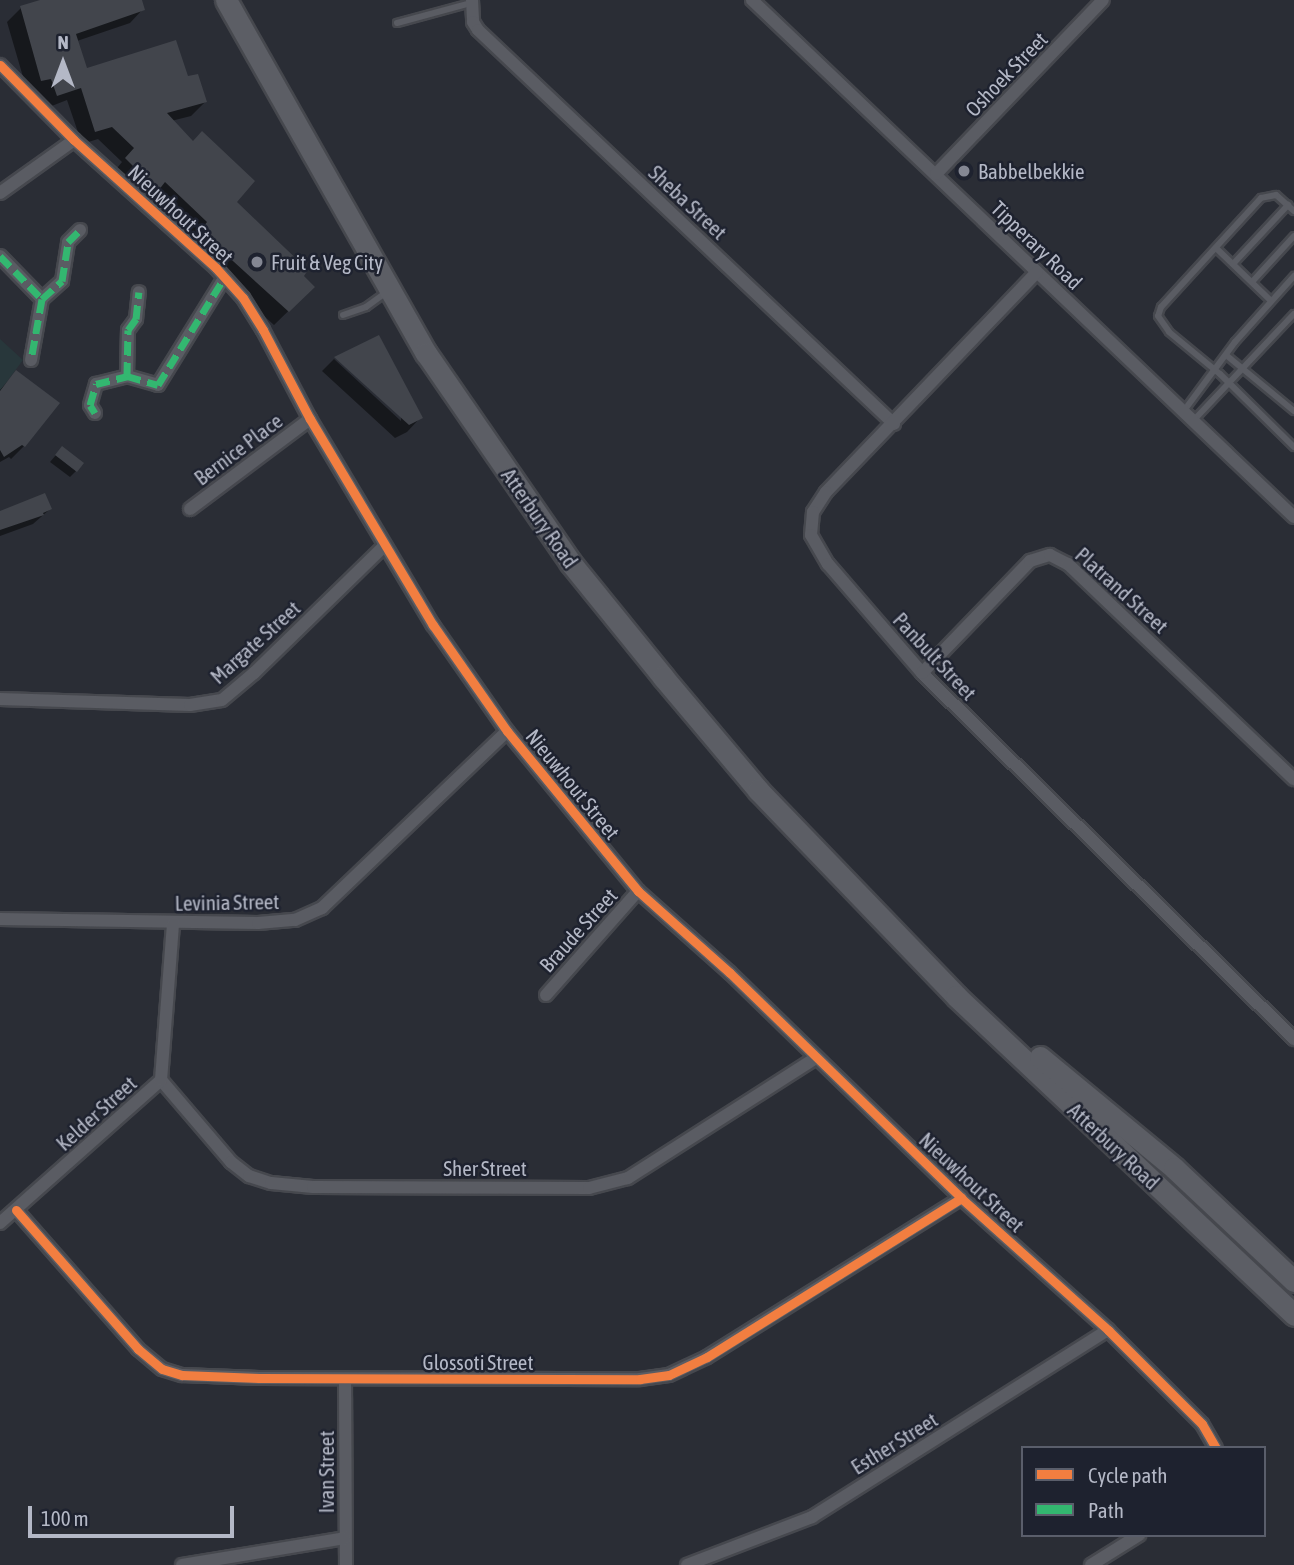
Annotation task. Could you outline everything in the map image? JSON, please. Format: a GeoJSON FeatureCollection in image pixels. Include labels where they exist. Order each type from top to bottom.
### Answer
{"type":"FeatureCollection","features":[{"type":"Feature","properties":{"kind":"main road","name":"Atterbury Road"},"geometry":{"type":"LineString","coordinates":[[226,0],[389,290],[447,385],[569,562],[758,790],[965,1006],[1294,1315]]}},
{"type":"Feature","properties":{"kind":"main road","name":"Atterbury Road"},"geometry":{"type":"LineString","coordinates":[[937,974],[963,990],[1174,1168],[1292,1277]]}},
{"type":"Feature","properties":{"kind":"street","name":"Tipperary Road"},"geometry":{"type":"LineString","coordinates":[[752,0],[1294,517]]}},
{"type":"Feature","properties":{"kind":"street","name":"Oshoek Street"},"geometry":{"type":"LineString","coordinates":[[936,174],[1103,0]]}},
{"type":"Feature","properties":{"kind":"street","name":"Sheba Street"},"geometry":{"type":"LineString","coordinates":[[472,2],[474,22],[478,30],[894,424]]}},
{"type":"Feature","properties":{"kind":"street","name":"Nieuwhout Street"},"geometry":{"type":"LineString","coordinates":[[0,65],[75,140],[224,278],[253,312],[310,419],[383,546],[433,625],[507,731],[639,891],[730,973],[961,1198],[1108,1330],[1202,1424],[1215,1446]]}},
{"type":"Feature","properties":{"kind":"street"},"geometry":{"type":"LineString","coordinates":[[0,193],[75,140]]}},
{"type":"Feature","properties":{"kind":"street"},"geometry":{"type":"LineString","coordinates":[[31,360],[43,299],[62,281],[68,242],[80,230]]}},
{"type":"Feature","properties":{"kind":"street"},"geometry":{"type":"LineString","coordinates":[[0,256],[43,299]]}},
{"type":"Feature","properties":{"kind":"street","name":"Panbult Street"},"geometry":{"type":"LineString","coordinates":[[1037,272],[826,492],[813,512],[811,535],[818,551],[922,673],[1294,1039]]}},
{"type":"Feature","properties":{"kind":"street"},"geometry":{"type":"LineString","coordinates":[[95,413],[90,405],[96,384],[127,376],[158,385],[224,278]]}},
{"type":"Feature","properties":{"kind":"street"},"geometry":{"type":"LineString","coordinates":[[127,376],[128,330],[136,319],[139,292]]}},
{"type":"Feature","properties":{"kind":"street","name":"Bernice Place"},"geometry":{"type":"LineString","coordinates":[[190,509],[310,419]]}},
{"type":"Feature","properties":{"kind":"street","name":"Margate Street"},"geometry":{"type":"LineString","coordinates":[[0,699],[190,705],[222,699],[254,673],[383,546]]}},
{"type":"Feature","properties":{"kind":"street","name":"Platrand Street"},"geometry":{"type":"LineString","coordinates":[[922,673],[1030,561],[1050,555],[1069,564],[1294,779]]}},
{"type":"Feature","properties":{"kind":"street","name":"Levinia Street"},"geometry":{"type":"LineString","coordinates":[[0,919],[173,923],[295,920],[322,908],[507,731]]}},
{"type":"Feature","properties":{"kind":"street","name":"Braude Street"},"geometry":{"type":"LineString","coordinates":[[546,995],[639,891]]}},
{"type":"Feature","properties":{"kind":"street","name":"Kelder Street"},"geometry":{"type":"LineString","coordinates":[[0,1223],[161,1080],[173,923]]}},
{"type":"Feature","properties":{"kind":"street","name":"Sher Street"},"geometry":{"type":"LineString","coordinates":[[161,1080],[239,1170],[271,1184],[313,1187],[589,1188],[628,1178],[816,1058]]}},
{"type":"Feature","properties":{"kind":"street","name":"Glossoti Street"},"geometry":{"type":"LineString","coordinates":[[16,1210],[138,1349],[162,1369],[182,1375],[345,1379],[639,1380],[669,1375],[707,1357],[961,1198]]}},
{"type":"Feature","properties":{"kind":"street","name":"Esther Street"},"geometry":{"type":"LineString","coordinates":[[687,1565],[812,1517],[1108,1330]]}},
{"type":"Feature","properties":{"kind":"street","name":"Ivan Street"},"geometry":{"type":"LineString","coordinates":[[345,1379],[346,1565]]}},
{"type":"Feature","properties":{"kind":"street"},"geometry":{"type":"LineString","coordinates":[[1091,1565],[1136,1537]]}},
{"type":"Feature","properties":{"kind":"street"},"geometry":{"type":"LineString","coordinates":[[183,1565],[345,1538]]}},
{"type":"Feature","properties":{"kind":"lane"},"geometry":{"type":"LineString","coordinates":[[397,23],[472,2]]}},
{"type":"Feature","properties":{"kind":"lane"},"geometry":{"type":"LineString","coordinates":[[1294,211],[1276,195],[1266,195],[1161,307],[1158,316],[1170,332],[1215,370],[1294,447]]}},
{"type":"Feature","properties":{"kind":"lane"},"geometry":{"type":"LineString","coordinates":[[1233,264],[1288,205]]}},
{"type":"Feature","properties":{"kind":"lane"},"geometry":{"type":"LineString","coordinates":[[1252,282],[1294,236]]}},
{"type":"Feature","properties":{"kind":"lane"},"geometry":{"type":"LineString","coordinates":[[1216,247],[1272,301]]}},
{"type":"Feature","properties":{"kind":"lane"},"geometry":{"type":"LineString","coordinates":[[1188,416],[1226,355],[1294,276]]}},
{"type":"Feature","properties":{"kind":"lane"},"geometry":{"type":"LineString","coordinates":[[343,315],[366,307],[389,290]]}},
{"type":"Feature","properties":{"kind":"lane"},"geometry":{"type":"LineString","coordinates":[[1188,416],[1228,383],[1294,314]]}},
{"type":"Feature","properties":{"kind":"lane"},"geometry":{"type":"LineString","coordinates":[[1226,355],[1244,367],[1294,411]]}},
{"type":"Feature","properties":{"kind":"shaded area"},"geometry":{"type":"Polygon","coordinates":[[[0,339],[23,360],[0,391],[0,339]]]}},
{"type":"Feature","properties":{"kind":"building"},"geometry":{"type":"Polygon","coordinates":[[[40,0],[142,0],[145,10],[76,34],[87,68],[176,40],[188,76],[198,74],[207,102],[167,113],[193,141],[202,131],[255,181],[237,202],[308,270],[304,276],[315,287],[289,312],[200,231],[207,222],[165,182],[158,191],[125,158],[134,148],[112,127],[95,132],[81,88],[57,96],[51,79],[41,81],[20,6],[40,0]]]}},
{"type":"Feature","properties":{"kind":"building"},"geometry":{"type":"Polygon","coordinates":[[[379,335],[423,418],[409,425],[334,357],[379,335]]]}},
{"type":"Feature","properties":{"kind":"building"},"geometry":{"type":"Polygon","coordinates":[[[16,370],[60,403],[25,447],[22,445],[4,457],[0,450],[0,391],[16,370]]]}},
{"type":"Feature","properties":{"kind":"building"},"geometry":{"type":"Polygon","coordinates":[[[62,446],[84,463],[77,472],[55,455],[62,446]]]}},
{"type":"Feature","properties":{"kind":"building"},"geometry":{"type":"Polygon","coordinates":[[[45,493],[52,509],[43,513],[44,515],[0,530],[0,511],[45,493]]]}},
{"type":"Feature","properties":{"kind":"marked path"},"geometry":{"type":"LineString","coordinates":[[42,299],[62,281],[68,242],[80,230]]}},
{"type":"Feature","properties":{"kind":"marked path"},"geometry":{"type":"LineString","coordinates":[[0,256],[42,299],[31,360]]}},
{"type":"Feature","properties":{"kind":"marked path"},"geometry":{"type":"LineString","coordinates":[[95,413],[90,405],[96,384],[127,376],[158,385],[224,278]]}},
{"type":"Feature","properties":{"kind":"marked path"},"geometry":{"type":"LineString","coordinates":[[127,376],[128,330],[136,319],[139,292]]}},
{"type":"Feature","properties":{"kind":"cycle path"},"geometry":{"type":"LineString","coordinates":[[0,65],[74,140],[216,268],[243,298],[310,419],[433,625],[507,731],[638,891],[730,973],[961,1198],[1108,1330],[1202,1424],[1215,1446]]}},
{"type":"Feature","properties":{"kind":"cycle path"},"geometry":{"type":"LineString","coordinates":[[16,1210],[138,1349],[162,1369],[182,1375],[259,1378],[640,1379],[669,1375],[707,1357],[961,1198]]}},
{"type":"Feature","properties":{"kind":"place","name":"Babbelbekkie"},"geometry":{"type":"Point","coordinates":[964,171]}},
{"type":"Feature","properties":{"kind":"place","name":"Fruit & Veg City"},"geometry":{"type":"Point","coordinates":[257,262]}}]}
